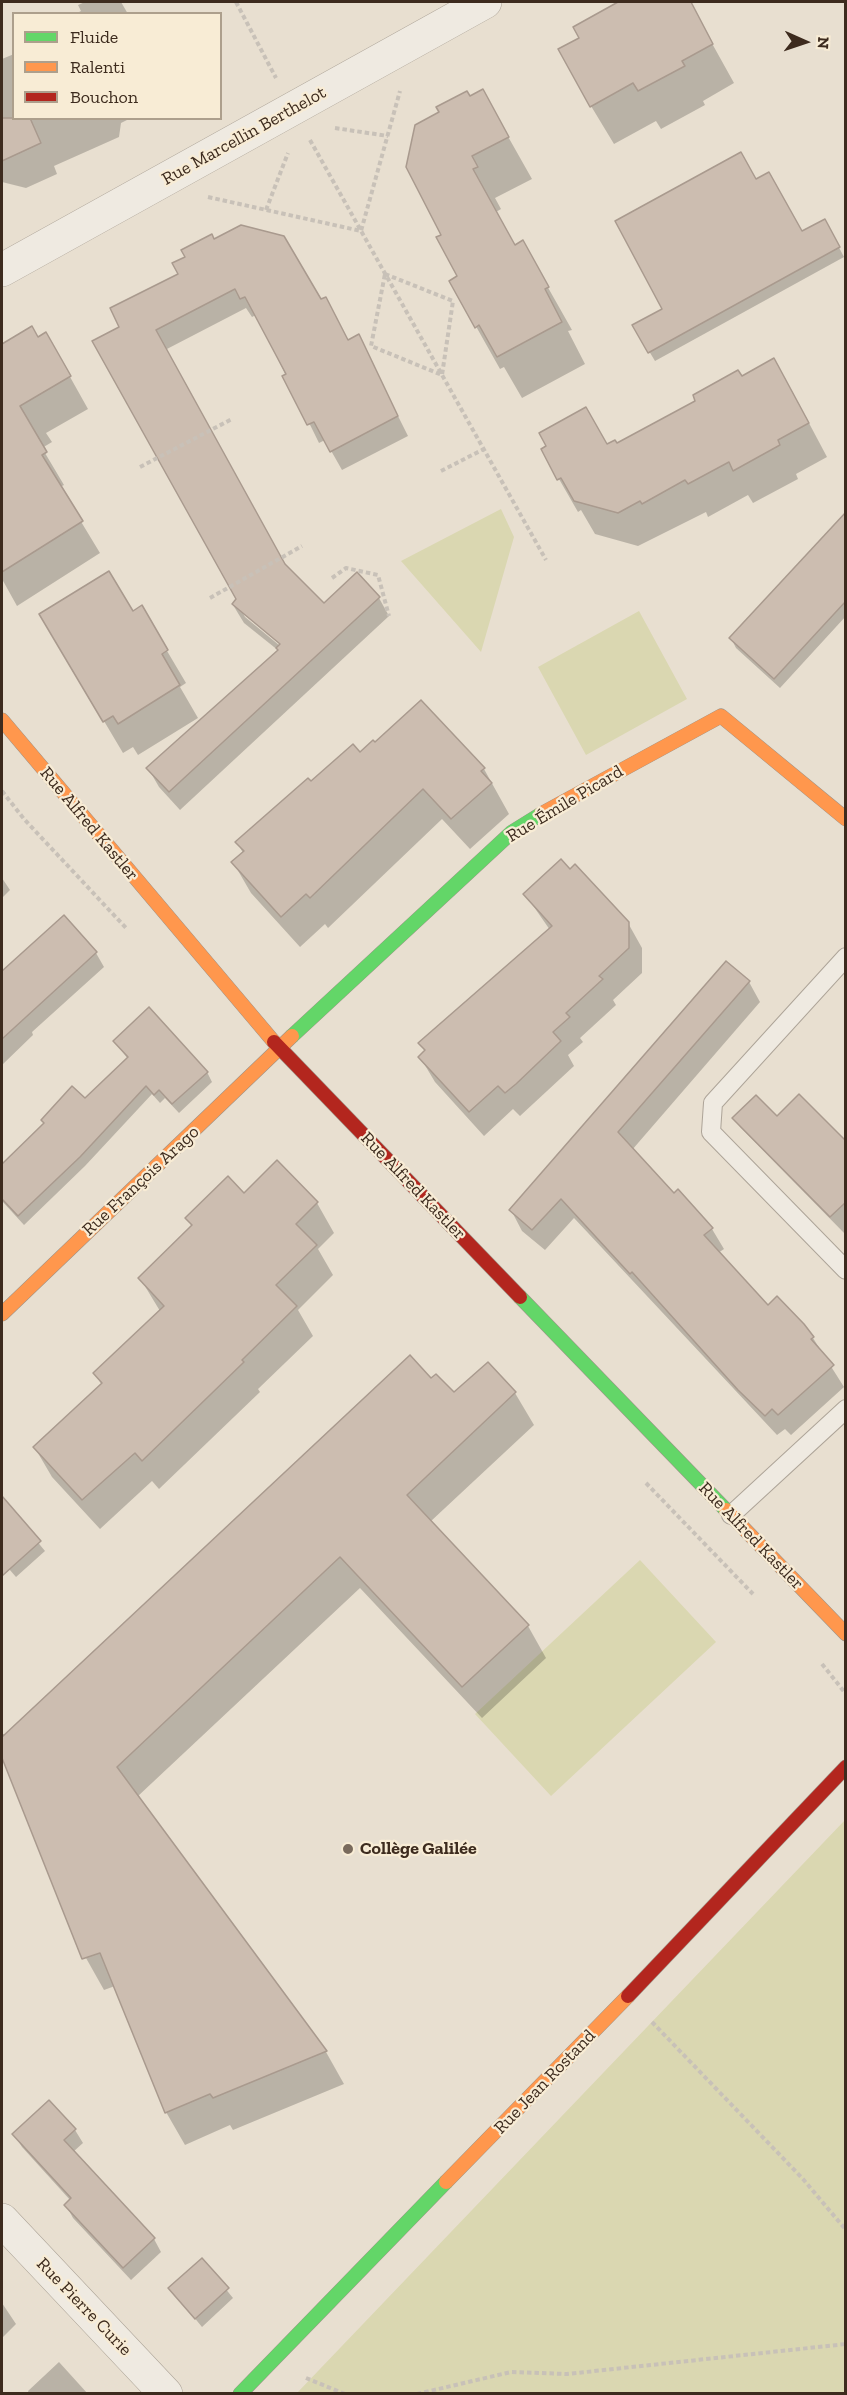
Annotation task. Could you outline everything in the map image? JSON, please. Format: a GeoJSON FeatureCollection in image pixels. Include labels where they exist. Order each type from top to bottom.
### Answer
{"type":"FeatureCollection","features":[{"type":"Feature","properties":{"kind":"street","name":"Rue Marcellin Berthelot"},"geometry":{"type":"LineString","coordinates":[[2,270],[155,185],[297,116],[414,42],[485,2]]}},
{"type":"Feature","properties":{"kind":"street","name":"Rue Émile Picard"},"geometry":{"type":"LineString","coordinates":[[279,1048],[512,831],[580,791],[721,716],[846,819]]}},
{"type":"Feature","properties":{"kind":"street","name":"Rue Alfred Kastler"},"geometry":{"type":"LineString","coordinates":[[2,720],[279,1048],[846,1634]]}},
{"type":"Feature","properties":{"kind":"street","name":"Rue François Arago"},"geometry":{"type":"LineString","coordinates":[[2,1314],[279,1048]]}},
{"type":"Feature","properties":{"kind":"street","name":"Rue Jean Rostand"},"geometry":{"type":"LineString","coordinates":[[240,2394],[628,1996],[846,1767]]}},
{"type":"Feature","properties":{"kind":"street","name":"Rue Pierre Curie"},"geometry":{"type":"LineString","coordinates":[[2,2220],[166,2394]]}},
{"type":"Feature","properties":{"kind":"lane"},"geometry":{"type":"LineString","coordinates":[[846,957],[713,1103],[711,1132],[846,1270]]}},
{"type":"Feature","properties":{"kind":"lane"},"geometry":{"type":"LineString","coordinates":[[731,1515],[846,1409]]}},
{"type":"Feature","properties":{"kind":"path"},"geometry":{"type":"LineString","coordinates":[[236,2],[297,116],[546,560]]}},
{"type":"Feature","properties":{"kind":"path"},"geometry":{"type":"LineString","coordinates":[[361,231],[414,42]]}},
{"type":"Feature","properties":{"kind":"path"},"geometry":{"type":"LineString","coordinates":[[297,116],[388,136]]}},
{"type":"Feature","properties":{"kind":"path"},"geometry":{"type":"LineString","coordinates":[[266,210],[297,116]]}},
{"type":"Feature","properties":{"kind":"path"},"geometry":{"type":"LineString","coordinates":[[155,185],[361,231]]}},
{"type":"Feature","properties":{"kind":"path"},"geometry":{"type":"LineString","coordinates":[[385,274],[453,301],[442,375]]}},
{"type":"Feature","properties":{"kind":"path"},"geometry":{"type":"LineString","coordinates":[[385,274],[371,346],[442,375]]}},
{"type":"Feature","properties":{"kind":"path"},"geometry":{"type":"LineString","coordinates":[[140,467],[232,419]]}},
{"type":"Feature","properties":{"kind":"path"},"geometry":{"type":"LineString","coordinates":[[441,471],[484,449]]}},
{"type":"Feature","properties":{"kind":"path"},"geometry":{"type":"LineString","coordinates":[[210,598],[302,546]]}},
{"type":"Feature","properties":{"kind":"path"},"geometry":{"type":"LineString","coordinates":[[332,578],[346,568],[378,575],[389,616]]}},
{"type":"Feature","properties":{"kind":"path"},"geometry":{"type":"LineString","coordinates":[[628,1996],[803,2179],[846,2229]]}},
{"type":"Feature","properties":{"kind":"path"},"geometry":{"type":"LineString","coordinates":[[417,2394],[511,2372],[567,2374],[846,2344]]}},
{"type":"Feature","properties":{"kind":"shaded area"},"geometry":{"type":"Polygon","coordinates":[[[501,509],[514,537],[481,652],[401,561],[501,509]]]}},
{"type":"Feature","properties":{"kind":"shaded area"},"geometry":{"type":"Polygon","coordinates":[[[639,611],[687,699],[586,755],[538,667],[639,611]]]}},
{"type":"Feature","properties":{"kind":"shaded area"},"geometry":{"type":"Polygon","coordinates":[[[640,1560],[716,1642],[551,1796],[475,1714],[640,1560]]]}},
{"type":"Feature","properties":{"kind":"shaded area"},"geometry":{"type":"Polygon","coordinates":[[[845,1820],[845,2393],[297,2393],[845,1820]]]}},
{"type":"Feature","properties":{"kind":"building"},"geometry":{"type":"Polygon","coordinates":[[[618,2],[691,2],[713,44],[682,61],[685,66],[638,91],[633,83],[590,107],[558,49],[579,38],[573,27],[618,2]]]}},
{"type":"Feature","properties":{"kind":"building"},"geometry":{"type":"Polygon","coordinates":[[[483,89],[509,137],[472,156],[478,167],[473,169],[515,245],[523,240],[549,287],[545,289],[562,322],[497,357],[479,325],[475,328],[449,281],[457,276],[436,237],[441,235],[406,167],[415,125],[439,112],[436,107],[467,91],[470,96],[483,89]]]}},
{"type":"Feature","properties":{"kind":"building"},"geometry":{"type":"Polygon","coordinates":[[[2,118],[31,120],[41,143],[2,161],[2,118]]]}},
{"type":"Feature","properties":{"kind":"building"},"geometry":{"type":"Polygon","coordinates":[[[741,152],[756,179],[769,172],[802,231],[825,219],[840,247],[648,353],[632,325],[662,309],[615,221],[741,152]]]}},
{"type":"Feature","properties":{"kind":"building"},"geometry":{"type":"Polygon","coordinates":[[[241,225],[284,236],[321,299],[326,297],[348,340],[359,334],[398,416],[330,452],[314,422],[307,425],[282,376],[286,374],[245,297],[240,299],[235,289],[156,330],[285,564],[324,603],[357,572],[380,597],[169,792],[146,768],[278,650],[276,648],[280,644],[232,604],[236,599],[92,341],[119,327],[110,308],[178,274],[172,263],[185,257],[181,250],[212,234],[214,239],[241,225]]]}},
{"type":"Feature","properties":{"kind":"building"},"geometry":{"type":"Polygon","coordinates":[[[32,326],[38,337],[46,332],[71,376],[20,406],[47,452],[42,455],[83,521],[2,572],[2,344],[32,326]]]}},
{"type":"Feature","properties":{"kind":"building"},"geometry":{"type":"Polygon","coordinates":[[[774,358],[809,423],[778,440],[780,445],[733,471],[729,462],[688,484],[685,480],[642,504],[640,501],[618,513],[574,501],[561,478],[557,480],[541,449],[546,446],[539,433],[586,407],[607,444],[615,440],[617,443],[695,401],[693,395],[738,370],[742,376],[774,358]]]}},
{"type":"Feature","properties":{"kind":"building"},"geometry":{"type":"Polygon","coordinates":[[[846,512],[846,601],[774,679],[729,638],[846,512]]]}},
{"type":"Feature","properties":{"kind":"building"},"geometry":{"type":"Polygon","coordinates":[[[109,571],[133,611],[142,605],[168,650],[162,654],[180,685],[118,724],[113,716],[103,722],[39,614],[109,571]]]}},
{"type":"Feature","properties":{"kind":"building"},"geometry":{"type":"Polygon","coordinates":[[[421,700],[485,768],[481,771],[492,783],[451,819],[423,789],[310,898],[306,894],[281,917],[231,862],[244,851],[235,842],[308,778],[311,781],[353,744],[360,752],[373,740],[375,742],[421,700]]]}},
{"type":"Feature","properties":{"kind":"building"},"geometry":{"type":"Polygon","coordinates":[[[561,859],[570,869],[575,864],[629,922],[629,948],[599,976],[603,979],[566,1013],[570,1017],[553,1032],[561,1041],[505,1093],[498,1086],[469,1112],[418,1057],[425,1050],[418,1043],[552,926],[523,894],[561,859]]]}},
{"type":"Feature","properties":{"kind":"building"},"geometry":{"type":"Polygon","coordinates":[[[64,915],[97,952],[2,1039],[2,971],[64,915]]]}},
{"type":"Feature","properties":{"kind":"building"},"geometry":{"type":"Polygon","coordinates":[[[726,961],[750,981],[618,1132],[674,1193],[678,1189],[713,1228],[704,1235],[768,1305],[777,1296],[804,1324],[814,1337],[811,1339],[834,1365],[778,1415],[772,1409],[765,1416],[738,1390],[632,1272],[630,1274],[561,1199],[532,1230],[509,1210],[726,961]]]}},
{"type":"Feature","properties":{"kind":"building"},"geometry":{"type":"Polygon","coordinates":[[[149,1007],[208,1072],[172,1104],[159,1090],[154,1095],[146,1086],[80,1157],[18,1216],[2,1199],[2,1164],[44,1123],[41,1120],[72,1086],[85,1098],[128,1057],[113,1041],[149,1007]]]}},
{"type":"Feature","properties":{"kind":"building"},"geometry":{"type":"Polygon","coordinates":[[[799,1094],[846,1141],[846,1202],[830,1217],[732,1118],[756,1095],[777,1116],[799,1094]]]}},
{"type":"Feature","properties":{"kind":"building"},"geometry":{"type":"Polygon","coordinates":[[[277,1160],[318,1202],[296,1224],[317,1245],[276,1285],[297,1306],[242,1360],[244,1362],[142,1461],[135,1453],[82,1500],[33,1447],[102,1383],[93,1373],[164,1306],[138,1278],[192,1225],[185,1218],[228,1176],[244,1193],[277,1160]]]}},
{"type":"Feature","properties":{"kind":"building"},"geometry":{"type":"Polygon","coordinates":[[[410,1355],[431,1378],[436,1374],[454,1392],[488,1362],[516,1392],[407,1495],[529,1625],[462,1687],[340,1557],[117,1767],[327,2051],[213,2098],[210,2094],[165,2113],[100,1953],[82,1959],[2,1758],[2,1737],[410,1355]]]}},
{"type":"Feature","properties":{"kind":"building"},"geometry":{"type":"Polygon","coordinates":[[[2,1496],[41,1541],[2,1576],[2,1496]]]}},
{"type":"Feature","properties":{"kind":"building"},"geometry":{"type":"Polygon","coordinates":[[[49,2100],[76,2129],[64,2140],[155,2238],[123,2268],[64,2205],[71,2198],[12,2134],[49,2100]]]}},
{"type":"Feature","properties":{"kind":"building"},"geometry":{"type":"Polygon","coordinates":[[[202,2258],[229,2288],[195,2319],[168,2288],[202,2258]]]}},
{"type":"Feature","properties":{"kind":"traffic: fast"},"geometry":{"type":"LineString","coordinates":[[292,1036],[512,832],[541,814]]}},
{"type":"Feature","properties":{"kind":"traffic: fast"},"geometry":{"type":"LineString","coordinates":[[520,1297],[726,1510]]}},
{"type":"Feature","properties":{"kind":"traffic: fast"},"geometry":{"type":"LineString","coordinates":[[240,2394],[446,2182]]}},
{"type":"Feature","properties":{"kind":"traffic: slow"},"geometry":{"type":"LineString","coordinates":[[541,814],[721,716],[846,819]]}},
{"type":"Feature","properties":{"kind":"traffic: slow"},"geometry":{"type":"LineString","coordinates":[[2,720],[274,1042]]}},
{"type":"Feature","properties":{"kind":"traffic: slow"},"geometry":{"type":"LineString","coordinates":[[2,1314],[292,1036]]}},
{"type":"Feature","properties":{"kind":"traffic: slow"},"geometry":{"type":"LineString","coordinates":[[726,1510],[846,1634]]}},
{"type":"Feature","properties":{"kind":"traffic: slow"},"geometry":{"type":"LineString","coordinates":[[446,2182],[628,1996]]}},
{"type":"Feature","properties":{"kind":"traffic: jam"},"geometry":{"type":"LineString","coordinates":[[274,1042],[520,1297]]}},
{"type":"Feature","properties":{"kind":"traffic: jam"},"geometry":{"type":"LineString","coordinates":[[628,1996],[846,1767]]}},
{"type":"Feature","properties":{"kind":"place","name":"Collège Galilée"},"geometry":{"type":"Point","coordinates":[348,1849]}}]}
